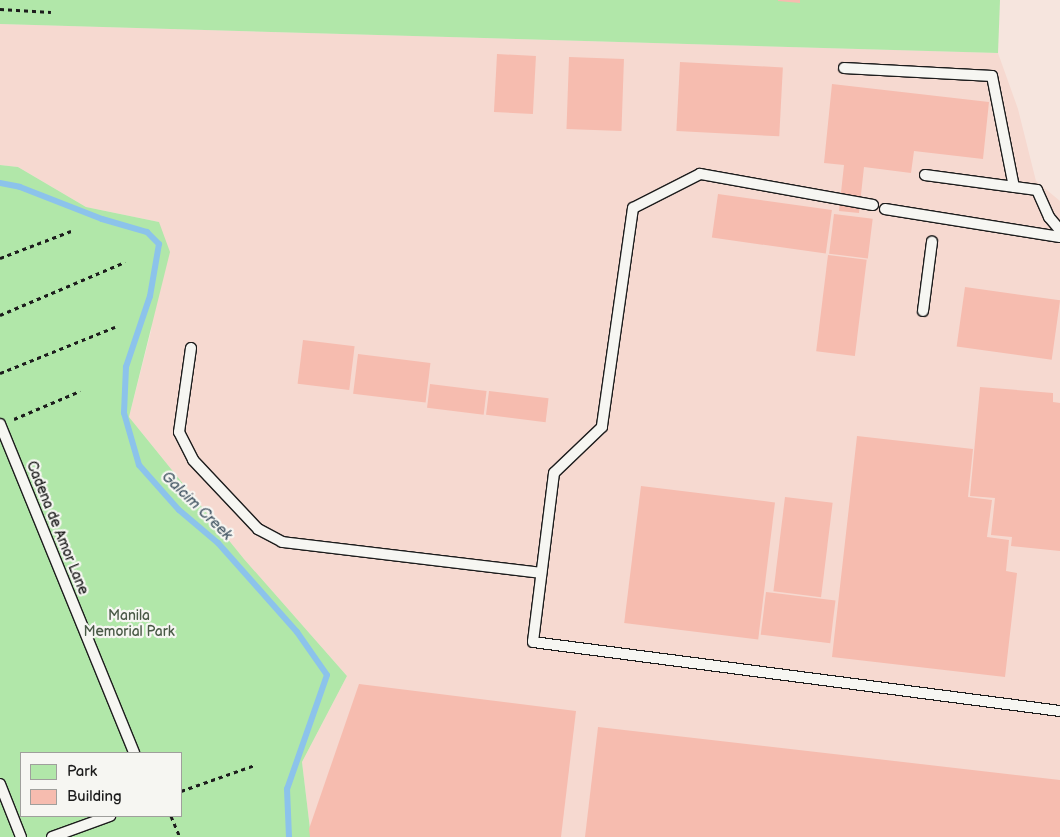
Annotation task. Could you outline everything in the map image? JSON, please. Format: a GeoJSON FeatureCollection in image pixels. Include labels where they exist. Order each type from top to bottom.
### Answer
{"type":"FeatureCollection","features":[{"type":"Feature","properties":{"kind":"lane"},"geometry":{"type":"LineString","coordinates":[[844,68],[992,76],[1014,188]]}},
{"type":"Feature","properties":{"kind":"lane"},"geometry":{"type":"LineString","coordinates":[[873,205],[700,174],[633,208],[602,427],[554,473],[533,642],[1060,710]]}},
{"type":"Feature","properties":{"kind":"lane"},"geometry":{"type":"LineString","coordinates":[[925,175],[1037,190],[1049,217],[1060,230]]}},
{"type":"Feature","properties":{"kind":"lane"},"geometry":{"type":"LineString","coordinates":[[885,209],[1060,237]]}},
{"type":"Feature","properties":{"kind":"lane"},"geometry":{"type":"LineString","coordinates":[[923,311],[932,242]]}},
{"type":"Feature","properties":{"kind":"lane"},"geometry":{"type":"LineString","coordinates":[[191,348],[179,432],[193,460],[258,529],[282,542],[541,573]]}},
{"type":"Feature","properties":{"kind":"lane","name":"Cadena de Amor Lane"},"geometry":{"type":"LineString","coordinates":[[0,425],[134,752]]}},
{"type":"Feature","properties":{"kind":"lane"},"geometry":{"type":"LineString","coordinates":[[0,784],[21,837]]}},
{"type":"Feature","properties":{"kind":"lane"},"geometry":{"type":"LineString","coordinates":[[52,837],[107,817]]}},
{"type":"Feature","properties":{"kind":"path"},"geometry":{"type":"LineString","coordinates":[[0,8],[52,12]]}},
{"type":"Feature","properties":{"kind":"path"},"geometry":{"type":"LineString","coordinates":[[0,258],[71,230]]}},
{"type":"Feature","properties":{"kind":"path"},"geometry":{"type":"LineString","coordinates":[[0,315],[125,262]]}},
{"type":"Feature","properties":{"kind":"path"},"geometry":{"type":"LineString","coordinates":[[0,373],[115,327]]}},
{"type":"Feature","properties":{"kind":"path"},"geometry":{"type":"LineString","coordinates":[[0,425],[80,392]]}},
{"type":"Feature","properties":{"kind":"path"},"geometry":{"type":"LineString","coordinates":[[182,791],[255,765]]}},
{"type":"Feature","properties":{"kind":"path"},"geometry":{"type":"LineString","coordinates":[[171,817],[180,837]]}},
{"type":"Feature","properties":{"kind":"shaded area"},"geometry":{"type":"Polygon","coordinates":[[[0,24],[998,53],[1018,109],[1036,181],[1060,201],[1060,837],[311,837],[302,762],[347,676],[244,559],[129,417],[151,331],[159,222],[86,207],[18,167],[0,165],[0,24]]]}},
{"type":"Feature","properties":{"kind":"green space"},"geometry":{"type":"Polygon","coordinates":[[[0,0],[1000,0],[998,53],[0,24],[0,0]]]}},
{"type":"Feature","properties":{"kind":"green space","name":"Manila Memorial Park"},"geometry":{"type":"Polygon","coordinates":[[[0,165],[18,167],[86,207],[159,222],[170,252],[129,417],[244,559],[347,676],[302,762],[311,837],[0,837],[0,165]]]}},
{"type":"Feature","properties":{"kind":"building"},"geometry":{"type":"Polygon","coordinates":[[[800,0],[800,3],[778,1],[800,0]]]}},
{"type":"Feature","properties":{"kind":"building"},"geometry":{"type":"Polygon","coordinates":[[[497,54],[536,56],[533,114],[494,112],[497,54]]]}},
{"type":"Feature","properties":{"kind":"building"},"geometry":{"type":"Polygon","coordinates":[[[569,57],[624,59],[621,131],[566,129],[569,57]]]}},
{"type":"Feature","properties":{"kind":"building"},"geometry":{"type":"Polygon","coordinates":[[[680,62],[783,67],[779,136],[676,131],[680,62]]]}},
{"type":"Feature","properties":{"kind":"building"},"geometry":{"type":"Polygon","coordinates":[[[832,84],[989,102],[983,159],[914,151],[911,173],[864,167],[859,213],[839,211],[844,165],[824,163],[832,84]]]}},
{"type":"Feature","properties":{"kind":"building"},"geometry":{"type":"Polygon","coordinates":[[[718,194],[832,210],[826,254],[712,238],[718,194]]]}},
{"type":"Feature","properties":{"kind":"building"},"geometry":{"type":"Polygon","coordinates":[[[834,214],[873,219],[868,258],[829,254],[834,214]]]}},
{"type":"Feature","properties":{"kind":"building"},"geometry":{"type":"Polygon","coordinates":[[[828,255],[867,260],[855,356],[816,351],[828,255]]]}},
{"type":"Feature","properties":{"kind":"building"},"geometry":{"type":"Polygon","coordinates":[[[965,287],[1060,300],[1052,360],[957,346],[965,287]]]}},
{"type":"Feature","properties":{"kind":"building"},"geometry":{"type":"Polygon","coordinates":[[[303,340],[355,346],[349,390],[298,384],[303,340]]]}},
{"type":"Feature","properties":{"kind":"building"},"geometry":{"type":"Polygon","coordinates":[[[358,354],[430,363],[426,403],[353,394],[358,354]]]}},
{"type":"Feature","properties":{"kind":"building"},"geometry":{"type":"Polygon","coordinates":[[[430,384],[487,391],[484,415],[427,408],[430,384]]]}},
{"type":"Feature","properties":{"kind":"building"},"geometry":{"type":"Polygon","coordinates":[[[980,387],[1053,393],[1053,402],[1060,403],[1060,551],[1011,546],[1012,537],[991,535],[995,498],[970,496],[980,387]]]}},
{"type":"Feature","properties":{"kind":"building"},"geometry":{"type":"Polygon","coordinates":[[[489,391],[549,398],[546,422],[486,415],[489,391]]]}},
{"type":"Feature","properties":{"kind":"building"},"geometry":{"type":"Polygon","coordinates":[[[857,436],[973,449],[968,497],[992,500],[987,537],[1009,540],[1006,571],[1017,573],[1005,677],[832,657],[857,436]]]}},
{"type":"Feature","properties":{"kind":"building"},"geometry":{"type":"Polygon","coordinates":[[[641,486],[775,502],[758,639],[624,623],[641,486]]]}},
{"type":"Feature","properties":{"kind":"building"},"geometry":{"type":"Polygon","coordinates":[[[785,497],[833,503],[821,597],[773,591],[785,497]]]}},
{"type":"Feature","properties":{"kind":"building"},"geometry":{"type":"Polygon","coordinates":[[[766,592],[835,601],[830,643],[761,635],[766,592]]]}},
{"type":"Feature","properties":{"kind":"building"},"geometry":{"type":"Polygon","coordinates":[[[359,684],[576,711],[561,837],[310,837],[309,829],[359,684]]]}},
{"type":"Feature","properties":{"kind":"building"},"geometry":{"type":"Polygon","coordinates":[[[598,727],[1060,780],[1060,837],[585,837],[598,727]]]}},
{"type":"Feature","properties":{"kind":"waterway","name":"Galcim Creek"},"geometry":{"type":"LineString","coordinates":[[0,183],[20,187],[102,219],[147,232],[159,244],[150,296],[126,367],[124,413],[139,465],[179,510],[218,543],[297,632],[327,675],[287,789],[289,837]]}}]}
